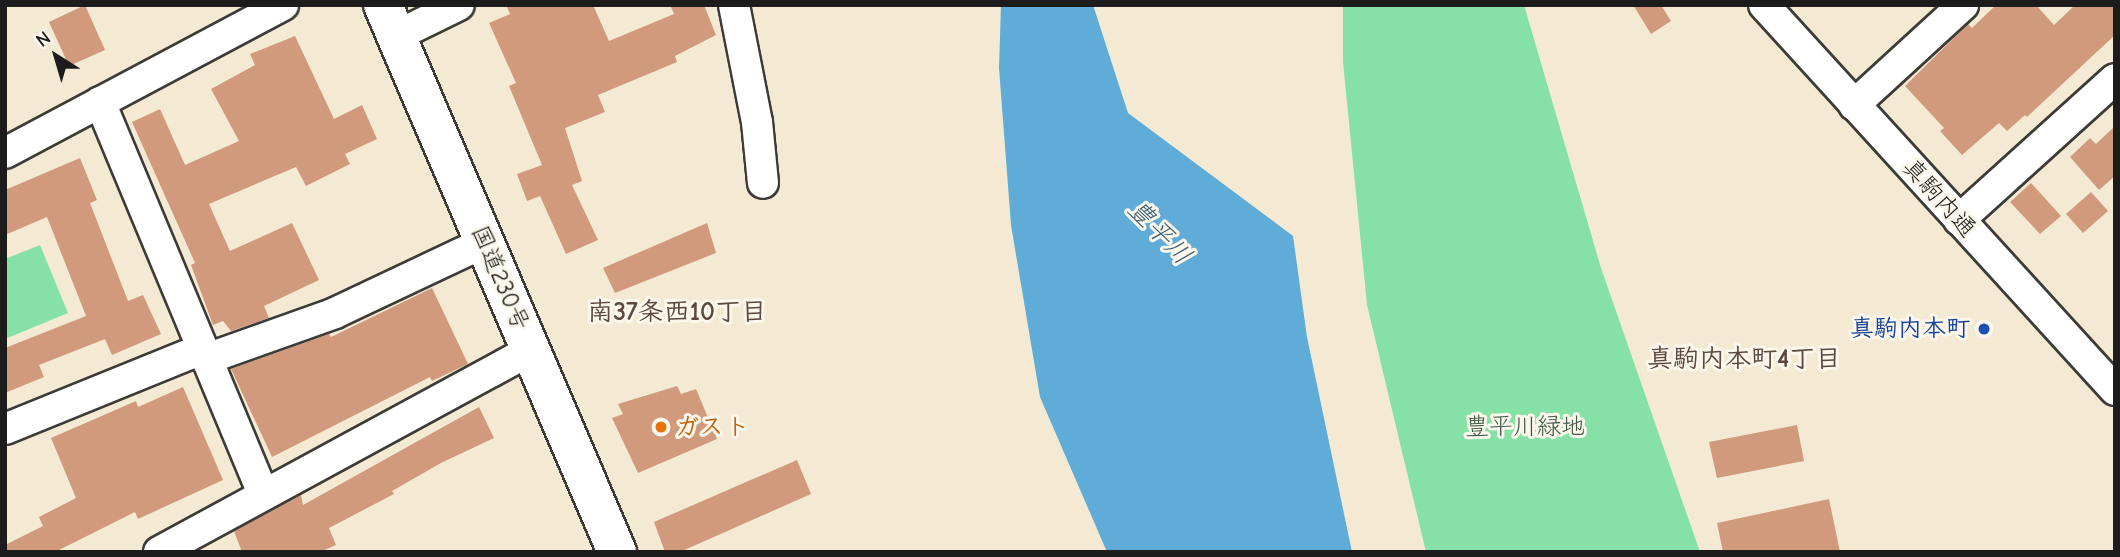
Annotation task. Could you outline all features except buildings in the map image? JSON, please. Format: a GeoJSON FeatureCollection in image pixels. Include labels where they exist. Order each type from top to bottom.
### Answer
{"type":"FeatureCollection","features":[{"type":"Feature","properties":{"kind":"highway","name":"国道230号"},"geometry":{"type":"LineString","coordinates":[[389,20],[617,552]]}},
{"type":"Feature","properties":{"kind":"street"},"geometry":{"type":"LineString","coordinates":[[5,153],[283,5]]}},
{"type":"Feature","properties":{"kind":"street"},"geometry":{"type":"LineString","coordinates":[[389,20],[459,5]]}},
{"type":"Feature","properties":{"kind":"street"},"geometry":{"type":"LineString","coordinates":[[734,5],[757,122],[763,183]]}},
{"type":"Feature","properties":{"kind":"street","name":"真駒内通"},"geometry":{"type":"LineString","coordinates":[[1764,5],[1959,220],[2113,384]]}},
{"type":"Feature","properties":{"kind":"street"},"geometry":{"type":"LineString","coordinates":[[1854,105],[1963,5]]}},
{"type":"Feature","properties":{"kind":"street"},"geometry":{"type":"LineString","coordinates":[[1959,220],[2115,79]]}},
{"type":"Feature","properties":{"kind":"street"},"geometry":{"type":"LineString","coordinates":[[100,102],[263,494]]}},
{"type":"Feature","properties":{"kind":"street"},"geometry":{"type":"LineString","coordinates":[[5,429],[204,354],[335,313],[485,242]]}},
{"type":"Feature","properties":{"kind":"street"},"geometry":{"type":"LineString","coordinates":[[159,552],[531,350]]}},
{"type":"Feature","properties":{"kind":"green space","name":"豊平川緑地"},"geometry":{"type":"Polygon","coordinates":[[[1343,5],[1524,5],[1601,268],[1700,552],[1426,552],[1367,305],[1343,62],[1343,5]]]}},
{"type":"Feature","properties":{"kind":"green space"},"geometry":{"type":"Polygon","coordinates":[[[40,245],[68,313],[5,339],[5,259],[40,245]]]}},
{"type":"Feature","properties":{"kind":"water","name":"豊平川"},"geometry":{"type":"Polygon","coordinates":[[[1001,5],[1093,5],[1128,113],[1293,236],[1307,337],[1352,552],[1107,552],[1040,397],[1011,225],[999,68],[1001,5]]]}},
{"type":"Feature","properties":{"kind":"place","name":"真駒内本町"},"geometry":{"type":"Point","coordinates":[1984,329]}},
{"type":"Feature","properties":{"kind":"place","name":"ガスト"},"geometry":{"type":"Point","coordinates":[661,427]}},
{"type":"Feature","properties":{"kind":"district","name":"南37条西10丁目"},"geometry":{"type":"Point","coordinates":[677,313]}},
{"type":"Feature","properties":{"kind":"district","name":"真駒内本町4丁目"},"geometry":{"type":"Point","coordinates":[1744,360]}}]}
